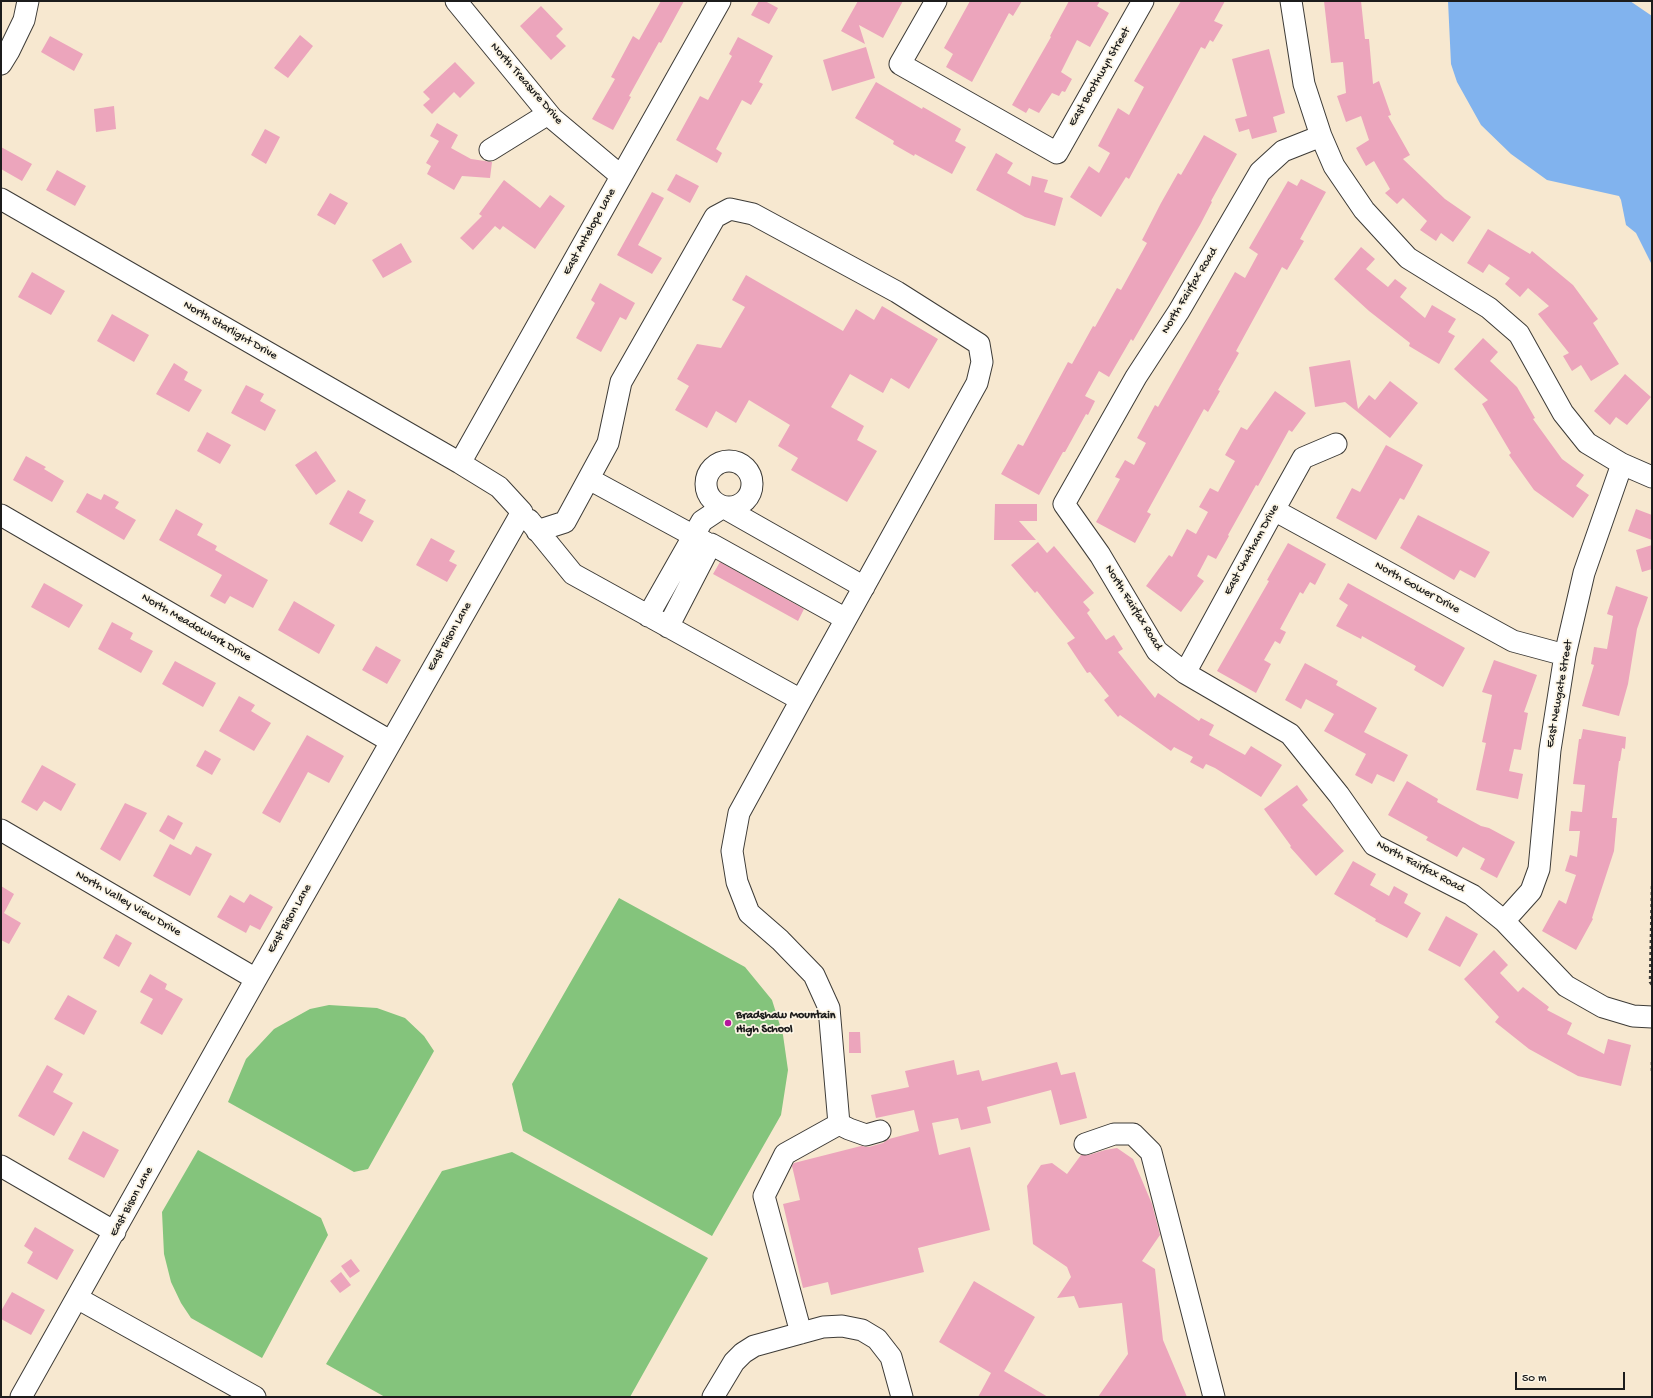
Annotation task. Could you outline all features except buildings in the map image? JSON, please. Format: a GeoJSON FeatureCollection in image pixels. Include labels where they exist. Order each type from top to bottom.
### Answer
{"type":"FeatureCollection","features":[{"type":"Feature","properties":{"kind":"street"},"geometry":{"type":"LineString","coordinates":[[1,64],[24,20],[28,1]]}},
{"type":"Feature","properties":{"kind":"street","name":"North Treasure Drive"},"geometry":{"type":"LineString","coordinates":[[456,1],[548,114],[621,176]]}},
{"type":"Feature","properties":{"kind":"street","name":"East Antelope Lane"},"geometry":{"type":"LineString","coordinates":[[460,463],[720,1]]}},
{"type":"Feature","properties":{"kind":"street","name":"East Boothwyn Street"},"geometry":{"type":"LineString","coordinates":[[936,1],[900,64],[1057,154],[1143,1]]}},
{"type":"Feature","properties":{"kind":"street"},"geometry":{"type":"LineString","coordinates":[[1291,1],[1304,84],[1321,136],[1334,166],[1364,210],[1408,258],[1489,308],[1519,334],[1563,413],[1587,443],[1622,464],[1652,477]]}},
{"type":"Feature","properties":{"kind":"street"},"geometry":{"type":"LineString","coordinates":[[490,150],[548,114]]}},
{"type":"Feature","properties":{"kind":"street","name":"North Fairfax Road"},"geometry":{"type":"LineString","coordinates":[[1321,136],[1283,151],[1260,172],[1179,311],[1136,377],[1064,504],[1100,555],[1157,651],[1184,673],[1290,734],[1339,796],[1374,845],[1472,895],[1504,921],[1566,986],[1604,1007],[1633,1016],[1652,1017]]}},
{"type":"Feature","properties":{"kind":"street","name":"North Starlight Drive"},"geometry":{"type":"LineString","coordinates":[[1,199],[460,463]]}},
{"type":"Feature","properties":{"kind":"street"},"geometry":{"type":"LineString","coordinates":[[537,531],[565,522],[608,443],[621,382],[714,217],[730,209],[753,214],[897,292],[978,344],[982,362],[977,383],[738,813],[732,851],[737,882],[749,913],[780,940],[814,975],[829,1008],[839,1124]]}},
{"type":"Feature","properties":{"kind":"street","name":"East Chatham Drive"},"geometry":{"type":"LineString","coordinates":[[1184,673],[1303,458],[1336,444]]}},
{"type":"Feature","properties":{"kind":"street"},"geometry":{"type":"LineString","coordinates":[[460,463],[499,487],[522,512],[573,574],[801,700]]}},
{"type":"Feature","properties":{"kind":"street","name":"East Newgate Street"},"geometry":{"type":"LineString","coordinates":[[1504,921],[1531,891],[1539,869],[1550,750],[1566,655],[1584,573],[1622,464]]}},
{"type":"Feature","properties":{"kind":"street"},"geometry":{"type":"LineString","coordinates":[[589,479],[846,619]]}},
{"type":"Feature","properties":{"kind":"street"},"geometry":{"type":"LineString","coordinates":[[668,626],[702,540],[702,521],[723,507],[864,587]]}},
{"type":"Feature","properties":{"kind":"street","name":"North Gower Drive"},"geometry":{"type":"LineString","coordinates":[[1274,510],[1513,641],[1566,655]]}},
{"type":"Feature","properties":{"kind":"street","name":"East Bison Lane"},"geometry":{"type":"LineString","coordinates":[[21,1397],[390,741],[522,512]]}},
{"type":"Feature","properties":{"kind":"street","name":"North Meadowlark Drive"},"geometry":{"type":"LineString","coordinates":[[1,515],[390,741]]}},
{"type":"Feature","properties":{"kind":"street"},"geometry":{"type":"LineString","coordinates":[[648,616],[702,540]]}},
{"type":"Feature","properties":{"kind":"street","name":"North Valley View Drive"},"geometry":{"type":"LineString","coordinates":[[1,830],[256,979]]}},
{"type":"Feature","properties":{"kind":"street"},"geometry":{"type":"LineString","coordinates":[[839,1124],[866,1135],[880,1131]]}},
{"type":"Feature","properties":{"kind":"street"},"geometry":{"type":"LineString","coordinates":[[801,1333],[764,1196],[784,1154],[839,1124]]}},
{"type":"Feature","properties":{"kind":"street"},"geometry":{"type":"LineString","coordinates":[[1084,1144],[1114,1134],[1133,1134],[1151,1152],[1214,1397]]}},
{"type":"Feature","properties":{"kind":"street"},"geometry":{"type":"LineString","coordinates":[[1,1166],[115,1232]]}},
{"type":"Feature","properties":{"kind":"street"},"geometry":{"type":"LineString","coordinates":[[77,1298],[255,1397]]}},
{"type":"Feature","properties":{"kind":"street"},"geometry":{"type":"LineString","coordinates":[[713,1397],[734,1362],[743,1353],[754,1346],[824,1327],[842,1326],[862,1330],[877,1340],[891,1357],[902,1397]]}},
{"type":"Feature","properties":{"kind":"path"},"geometry":{"type":"LineString","coordinates":[[1652,886],[1650,982],[1652,985]]}},
{"type":"Feature","properties":{"kind":"path"},"geometry":{"type":"LineString","coordinates":[[1652,1062],[1652,1072]]}},
{"type":"Feature","properties":{"kind":"green space"},"geometry":{"type":"Polygon","coordinates":[[[619,898],[745,967],[772,1000],[783,1035],[788,1070],[781,1115],[712,1236],[523,1131],[512,1084],[619,898]]]}},
{"type":"Feature","properties":{"kind":"green space"},"geometry":{"type":"Polygon","coordinates":[[[329,1005],[377,1008],[405,1018],[424,1036],[434,1051],[368,1169],[354,1172],[228,1102],[246,1059],[274,1029],[310,1009],[329,1005]]]}},
{"type":"Feature","properties":{"kind":"green space"},"geometry":{"type":"Polygon","coordinates":[[[198,1150],[321,1218],[328,1235],[262,1358],[191,1318],[181,1303],[171,1282],[164,1254],[162,1212],[198,1150]]]}},
{"type":"Feature","properties":{"kind":"green space"},"geometry":{"type":"Polygon","coordinates":[[[512,1152],[708,1258],[630,1397],[385,1397],[326,1364],[442,1171],[512,1152]]]}},
{"type":"Feature","properties":{"kind":"water"},"geometry":{"type":"Polygon","coordinates":[[[1448,1],[1630,1],[1652,16],[1652,265],[1636,233],[1626,225],[1619,196],[1547,180],[1511,154],[1481,125],[1457,82],[1451,64],[1448,1]]]}},
{"type":"Feature","properties":{"kind":"place","name":"Bradshaw Mountain High School"},"geometry":{"type":"Point","coordinates":[728,1023]}}]}
